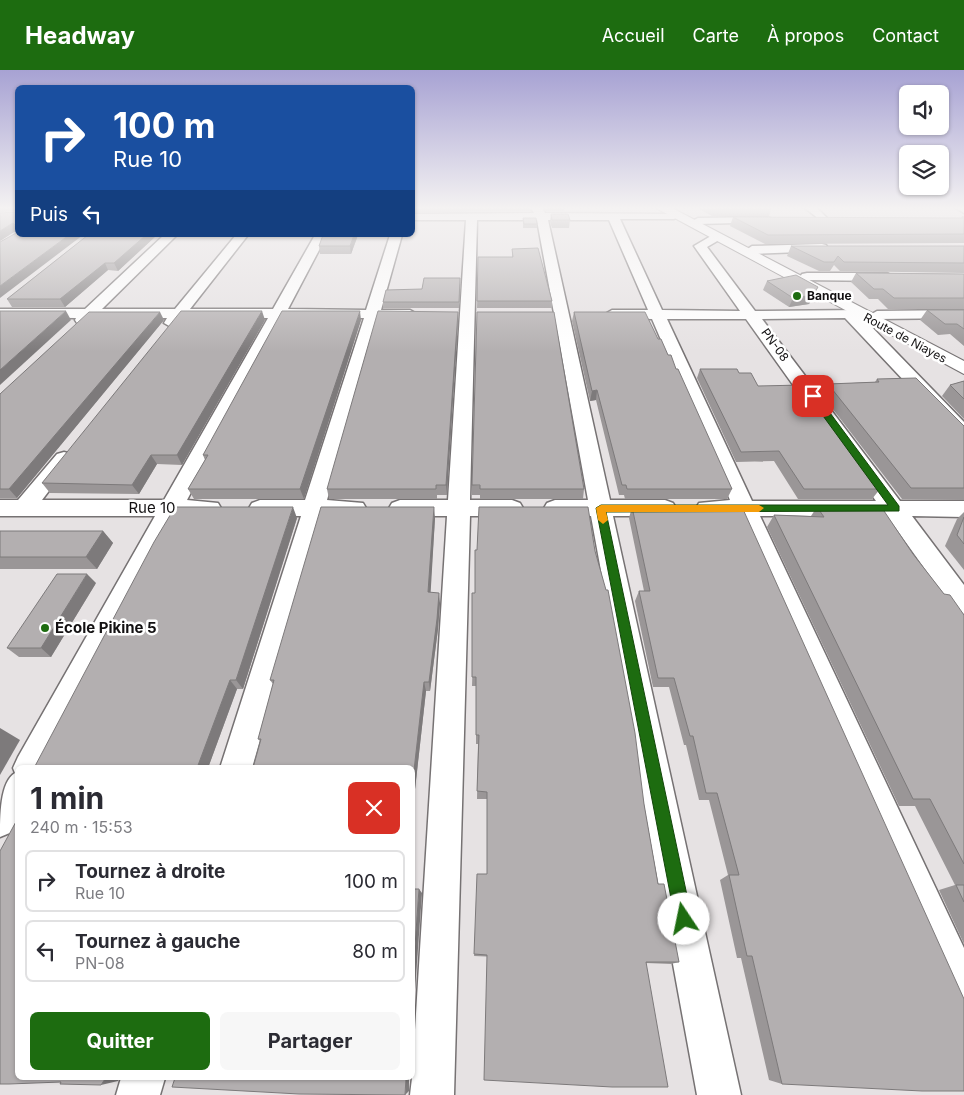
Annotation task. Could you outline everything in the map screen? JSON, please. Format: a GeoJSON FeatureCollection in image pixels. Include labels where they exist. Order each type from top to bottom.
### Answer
{"type":"FeatureCollection","features":[{"type":"Feature","properties":{"kind":"main road","name":"Route de Niayes"},"geometry":{"type":"LineString","coordinates":[[748,256],[853,313],[964,368]]}},
{"type":"Feature","properties":{"kind":"main road","name":"Route de Niayes"},"geometry":{"type":"LineString","coordinates":[[764,256],[964,359]]}},
{"type":"Feature","properties":{"kind":"street"},"geometry":{"type":"LineString","coordinates":[[68,333],[149,256]]}},
{"type":"Feature","properties":{"kind":"street"},"geometry":{"type":"LineString","coordinates":[[160,336],[225,256]]}},
{"type":"Feature","properties":{"kind":"street"},"geometry":{"type":"LineString","coordinates":[[31,765],[310,256]]}},
{"type":"Feature","properties":{"kind":"street"},"geometry":{"type":"LineString","coordinates":[[237,765],[390,256]]}},
{"type":"Feature","properties":{"kind":"street"},"geometry":{"type":"LineString","coordinates":[[432,1095],[470,256]]}},
{"type":"Feature","properties":{"kind":"street"},"geometry":{"type":"LineString","coordinates":[[549,256],[720,1095]]}},
{"type":"Feature","properties":{"kind":"street"},"geometry":{"type":"LineString","coordinates":[[631,256],[964,993]]}},
{"type":"Feature","properties":{"kind":"street","name":"PN-08"},"geometry":{"type":"LineString","coordinates":[[708,256],[896,508],[964,604]]}},
{"type":"Feature","properties":{"kind":"street"},"geometry":{"type":"LineString","coordinates":[[807,277],[904,277]]}},
{"type":"Feature","properties":{"kind":"street"},"geometry":{"type":"LineString","coordinates":[[3,307],[89,313],[420,314]]}},
{"type":"Feature","properties":{"kind":"street"},"geometry":{"type":"LineString","coordinates":[[600,314],[753,315],[853,313],[964,433]]}},
{"type":"Feature","properties":{"kind":"street"},"geometry":{"type":"LineString","coordinates":[[878,315],[964,314]]}},
{"type":"Feature","properties":{"kind":"street"},"geometry":{"type":"LineString","coordinates":[[24,508],[74,445]]}},
{"type":"Feature","properties":{"kind":"street","name":"Rue 10"},"geometry":{"type":"LineString","coordinates":[[0,508],[964,509]]}},
{"type":"Feature","properties":{"kind":"street"},"geometry":{"type":"LineString","coordinates":[[0,820],[15,793]]}},
{"type":"Feature","properties":{"kind":"street"},"geometry":{"type":"LineString","coordinates":[[138,1095],[142,1080]]}},
{"type":"Feature","properties":{"kind":"building"},"geometry":{"type":"Polygon","coordinates":[[[0,256],[41,256],[0,286],[0,256]]]}},
{"type":"Feature","properties":{"kind":"building"},"geometry":{"type":"Polygon","coordinates":[[[62,256],[122,256],[114,263],[105,263],[60,299],[7,299],[62,256]]]}},
{"type":"Feature","properties":{"kind":"building"},"geometry":{"type":"Polygon","coordinates":[[[540,256],[552,301],[477,301],[478,257],[540,256]]]}},
{"type":"Feature","properties":{"kind":"building"},"geometry":{"type":"Polygon","coordinates":[[[811,256],[964,256],[964,263],[844,262],[838,256],[834,262],[824,262],[811,256]]]}},
{"type":"Feature","properties":{"kind":"building"},"geometry":{"type":"Polygon","coordinates":[[[856,273],[964,274],[964,298],[894,298],[883,289],[874,289],[856,273]]]}},
{"type":"Feature","properties":{"kind":"building"},"geometry":{"type":"Polygon","coordinates":[[[796,275],[818,287],[813,295],[793,298],[767,281],[796,275]]]}},
{"type":"Feature","properties":{"kind":"building"},"geometry":{"type":"Polygon","coordinates":[[[424,278],[460,278],[459,302],[383,302],[386,290],[422,289],[424,278]]]}},
{"type":"Feature","properties":{"kind":"building"},"geometry":{"type":"Polygon","coordinates":[[[927,310],[964,310],[964,329],[957,324],[945,324],[927,310]]]}},
{"type":"Feature","properties":{"kind":"building"},"geometry":{"type":"Polygon","coordinates":[[[0,311],[66,311],[0,370],[0,311]]]}},
{"type":"Feature","properties":{"kind":"building"},"geometry":{"type":"Polygon","coordinates":[[[181,311],[262,311],[177,455],[151,455],[132,485],[42,483],[181,311]]]}},
{"type":"Feature","properties":{"kind":"building"},"geometry":{"type":"Polygon","coordinates":[[[282,311],[360,311],[300,489],[188,489],[208,455],[203,455],[282,311]]]}},
{"type":"Feature","properties":{"kind":"building"},"geometry":{"type":"Polygon","coordinates":[[[378,311],[458,312],[446,485],[436,485],[436,489],[327,489],[378,311]]]}},
{"type":"Feature","properties":{"kind":"building"},"geometry":{"type":"Polygon","coordinates":[[[89,312],[160,312],[9,489],[0,489],[0,394],[89,312]]]}},
{"type":"Feature","properties":{"kind":"building"},"geometry":{"type":"Polygon","coordinates":[[[477,312],[554,312],[584,489],[480,489],[480,485],[472,485],[477,312]]]}},
{"type":"Feature","properties":{"kind":"building"},"geometry":{"type":"Polygon","coordinates":[[[574,312],[645,312],[658,339],[661,339],[668,355],[671,355],[676,369],[678,369],[732,489],[627,489],[626,485],[622,485],[597,390],[592,391],[574,312]]]}},
{"type":"Feature","properties":{"kind":"building"},"geometry":{"type":"Polygon","coordinates":[[[700,369],[737,369],[739,373],[751,373],[758,386],[803,385],[880,489],[804,489],[779,451],[741,452],[700,369]]]}},
{"type":"Feature","properties":{"kind":"building"},"geometry":{"type":"Polygon","coordinates":[[[916,378],[964,426],[964,488],[911,488],[828,384],[879,382],[877,379],[916,378]]]}},
{"type":"Feature","properties":{"kind":"building"},"geometry":{"type":"Polygon","coordinates":[[[964,381],[964,399],[950,385],[964,381]]]}},
{"type":"Feature","properties":{"kind":"building"},"geometry":{"type":"Polygon","coordinates":[[[177,507],[293,507],[236,680],[230,680],[198,765],[36,765],[154,542],[177,507]]]}},
{"type":"Feature","properties":{"kind":"building"},"geometry":{"type":"Polygon","coordinates":[[[321,507],[434,507],[428,592],[439,593],[429,682],[424,682],[415,765],[254,765],[261,739],[258,739],[274,680],[270,680],[321,507]]]}},
{"type":"Feature","properties":{"kind":"building"},"geometry":{"type":"Polygon","coordinates":[[[479,507],[588,507],[595,551],[606,590],[608,590],[635,733],[644,804],[658,884],[664,884],[679,962],[646,962],[668,1087],[612,1087],[484,1080],[487,955],[474,954],[477,874],[487,874],[487,792],[477,791],[479,735],[476,735],[476,677],[472,677],[472,593],[475,593],[475,550],[477,550],[479,507]]]}},
{"type":"Feature","properties":{"kind":"building"},"geometry":{"type":"Polygon","coordinates":[[[632,507],[742,507],[964,999],[964,1091],[922,1091],[782,1084],[752,956],[747,956],[729,875],[739,875],[717,793],[706,793],[693,736],[690,736],[674,678],[658,678],[639,591],[650,591],[632,507]]]}},
{"type":"Feature","properties":{"kind":"building"},"geometry":{"type":"Polygon","coordinates":[[[817,507],[882,508],[913,554],[944,594],[950,595],[964,615],[964,864],[930,799],[913,799],[774,515],[824,517],[817,507]]]}},
{"type":"Feature","properties":{"kind":"building"},"geometry":{"type":"Polygon","coordinates":[[[964,517],[964,544],[957,535],[964,517]]]}},
{"type":"Feature","properties":{"kind":"building"},"geometry":{"type":"Polygon","coordinates":[[[0,531],[103,531],[86,557],[0,557],[0,531]]]}},
{"type":"Feature","properties":{"kind":"building"},"geometry":{"type":"Polygon","coordinates":[[[57,574],[87,574],[41,648],[7,648],[57,574]]]}},
{"type":"Feature","properties":{"kind":"building"},"geometry":{"type":"Polygon","coordinates":[[[15,824],[15,1080],[104,1080],[101,1085],[60,1084],[61,1082],[0,1084],[0,851],[15,824]]]}},
{"type":"Feature","properties":{"kind":"building"},"geometry":{"type":"Polygon","coordinates":[[[956,885],[964,885],[964,902],[956,885]]]}},
{"type":"Feature","properties":{"kind":"building"},"geometry":{"type":"Polygon","coordinates":[[[415,889],[419,889],[415,946],[415,889]]]}},
{"type":"Feature","properties":{"kind":"building"},"geometry":{"type":"Polygon","coordinates":[[[174,1080],[406,1080],[405,1095],[299,1094],[172,1087],[174,1080]]]}},
{"type":"Feature","properties":{"kind":"slow traffic"},"geometry":{"type":"LineString","coordinates":[[603,520],[601,508],[759,508]]}},
{"type":"Feature","properties":{"kind":"place","name":"Banque"},"geometry":{"type":"Point","coordinates":[797,296]}},
{"type":"Feature","properties":{"kind":"place","name":"École Pikine 5"},"geometry":{"type":"Point","coordinates":[45,628]}},
{"type":"Feature","properties":{"kind":"route"},"geometry":{"type":"LineString","coordinates":[[684,919],[601,508],[896,508],[813,396]]}}]}
